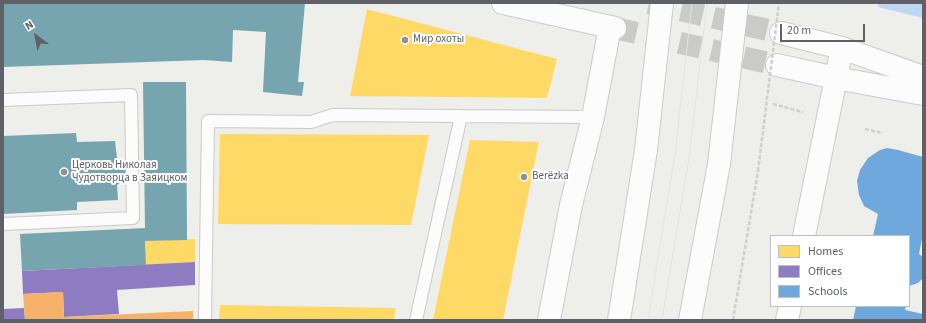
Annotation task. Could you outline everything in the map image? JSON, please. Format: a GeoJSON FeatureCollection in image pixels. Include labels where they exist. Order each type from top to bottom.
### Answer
{"type":"FeatureCollection","features":[{"type":"Feature","properties":{"kind":"main road"},"geometry":{"type":"LineString","coordinates":[[503,3],[613,28],[571,205],[549,320]]}},
{"type":"Feature","properties":{"kind":"main road"},"geometry":{"type":"LineString","coordinates":[[619,320],[646,150],[662,3]]}},
{"type":"Feature","properties":{"kind":"main road"},"geometry":{"type":"LineString","coordinates":[[690,320],[718,164],[737,3]]}},
{"type":"Feature","properties":{"kind":"main road"},"geometry":{"type":"LineString","coordinates":[[781,33],[842,48],[923,77]]}},
{"type":"Feature","properties":{"kind":"main road"},"geometry":{"type":"LineString","coordinates":[[804,235],[842,48]]}},
{"type":"Feature","properties":{"kind":"main road"},"geometry":{"type":"LineString","coordinates":[[777,65],[836,78],[923,94]]}},
{"type":"Feature","properties":{"kind":"main road"},"geometry":{"type":"LineString","coordinates":[[787,320],[790,307]]}},
{"type":"Feature","properties":{"kind":"lane"},"geometry":{"type":"LineString","coordinates":[[3,100],[131,95],[133,218],[3,224]]}},
{"type":"Feature","properties":{"kind":"lane"},"geometry":{"type":"LineString","coordinates":[[205,320],[208,121],[311,122],[333,115],[593,117]]}},
{"type":"Feature","properties":{"kind":"lane"},"geometry":{"type":"LineString","coordinates":[[416,320],[461,116]]}},
{"type":"Feature","properties":{"kind":"path"},"geometry":{"type":"LineString","coordinates":[[733,320],[758,171],[778,3]]}},
{"type":"Feature","properties":{"kind":"path"},"geometry":{"type":"LineString","coordinates":[[773,104],[808,113]]}},
{"type":"Feature","properties":{"kind":"path"},"geometry":{"type":"LineString","coordinates":[[865,129],[883,133]]}},
{"type":"Feature","properties":{"kind":"water"},"geometry":{"type":"Polygon","coordinates":[[[879,3],[923,3],[923,18],[878,7],[879,3]]]}},
{"type":"Feature","properties":{"kind":"building: Homes"},"geometry":{"type":"Polygon","coordinates":[[[367,9],[557,59],[547,98],[350,96],[367,9]]]}},
{"type":"Feature","properties":{"kind":"building: Homes"},"geometry":{"type":"Polygon","coordinates":[[[220,134],[429,135],[411,225],[218,224],[220,134]]]}},
{"type":"Feature","properties":{"kind":"building: Homes"},"geometry":{"type":"Polygon","coordinates":[[[470,140],[539,142],[503,320],[433,320],[470,140]]]}},
{"type":"Feature","properties":{"kind":"building: Homes"},"geometry":{"type":"Polygon","coordinates":[[[195,239],[195,262],[146,265],[145,241],[195,239]]]}},
{"type":"Feature","properties":{"kind":"building: Homes"},"geometry":{"type":"Polygon","coordinates":[[[220,305],[396,308],[394,320],[219,320],[220,305]]]}},
{"type":"Feature","properties":{"kind":"building: Offices"},"geometry":{"type":"Polygon","coordinates":[[[195,262],[195,285],[117,290],[119,314],[64,317],[63,292],[23,294],[22,271],[195,262]]]}},
{"type":"Feature","properties":{"kind":"building: Offices"},"geometry":{"type":"Polygon","coordinates":[[[24,308],[25,320],[3,320],[3,309],[24,308]]]}},
{"type":"Feature","properties":{"kind":"building: Schools"},"geometry":{"type":"Polygon","coordinates":[[[887,148],[923,157],[923,234],[919,254],[923,257],[923,278],[918,283],[910,286],[910,235],[873,235],[878,214],[864,206],[859,195],[857,181],[860,170],[868,158],[880,150],[887,148]]]}},
{"type":"Feature","properties":{"kind":"building: Schools"},"geometry":{"type":"Polygon","coordinates":[[[856,307],[906,307],[905,310],[923,314],[923,320],[853,320],[856,307]]]}},
{"type":"Feature","properties":{"kind":"building: Health"},"geometry":{"type":"Polygon","coordinates":[[[63,292],[64,317],[193,311],[193,320],[25,320],[23,294],[63,292]]]}},
{"type":"Feature","properties":{"kind":"building: Public"},"geometry":{"type":"Polygon","coordinates":[[[3,3],[305,3],[298,82],[304,82],[302,96],[263,92],[266,32],[233,30],[232,62],[204,60],[3,67],[3,3]]]}},
{"type":"Feature","properties":{"kind":"building: Public"},"geometry":{"type":"Polygon","coordinates":[[[143,82],[186,82],[187,240],[145,241],[146,265],[22,271],[20,234],[145,228],[143,82]]]}},
{"type":"Feature","properties":{"kind":"building: Public","name":"Церковь Николая Чудотворца в Заяицком"},"geometry":{"type":"Polygon","coordinates":[[[76,133],[77,142],[115,141],[117,158],[124,163],[126,169],[122,181],[117,185],[118,200],[77,202],[77,210],[3,214],[3,136],[76,133]]]}},
{"type":"Feature","properties":{"kind":"tunnel"},"geometry":{"type":"LineString","coordinates":[[649,3],[781,33]]}},
{"type":"Feature","properties":{"kind":"tunnel"},"geometry":{"type":"LineString","coordinates":[[615,28],[777,65]]}},
{"type":"Feature","properties":{"kind":"tram line"},"geometry":{"type":"LineString","coordinates":[[648,320],[675,155],[692,3]]}},
{"type":"Feature","properties":{"kind":"tram line"},"geometry":{"type":"LineString","coordinates":[[662,320],[689,158],[707,3]]}},
{"type":"Feature","properties":{"kind":"place","name":"Мир охоты"},"geometry":{"type":"Point","coordinates":[405,40]}},
{"type":"Feature","properties":{"kind":"place","name":"Церковь Николая Чудотворца в Заяицком"},"geometry":{"type":"Point","coordinates":[64,172]}},
{"type":"Feature","properties":{"kind":"place","name":"Berёzka"},"geometry":{"type":"Point","coordinates":[524,177]}}]}
